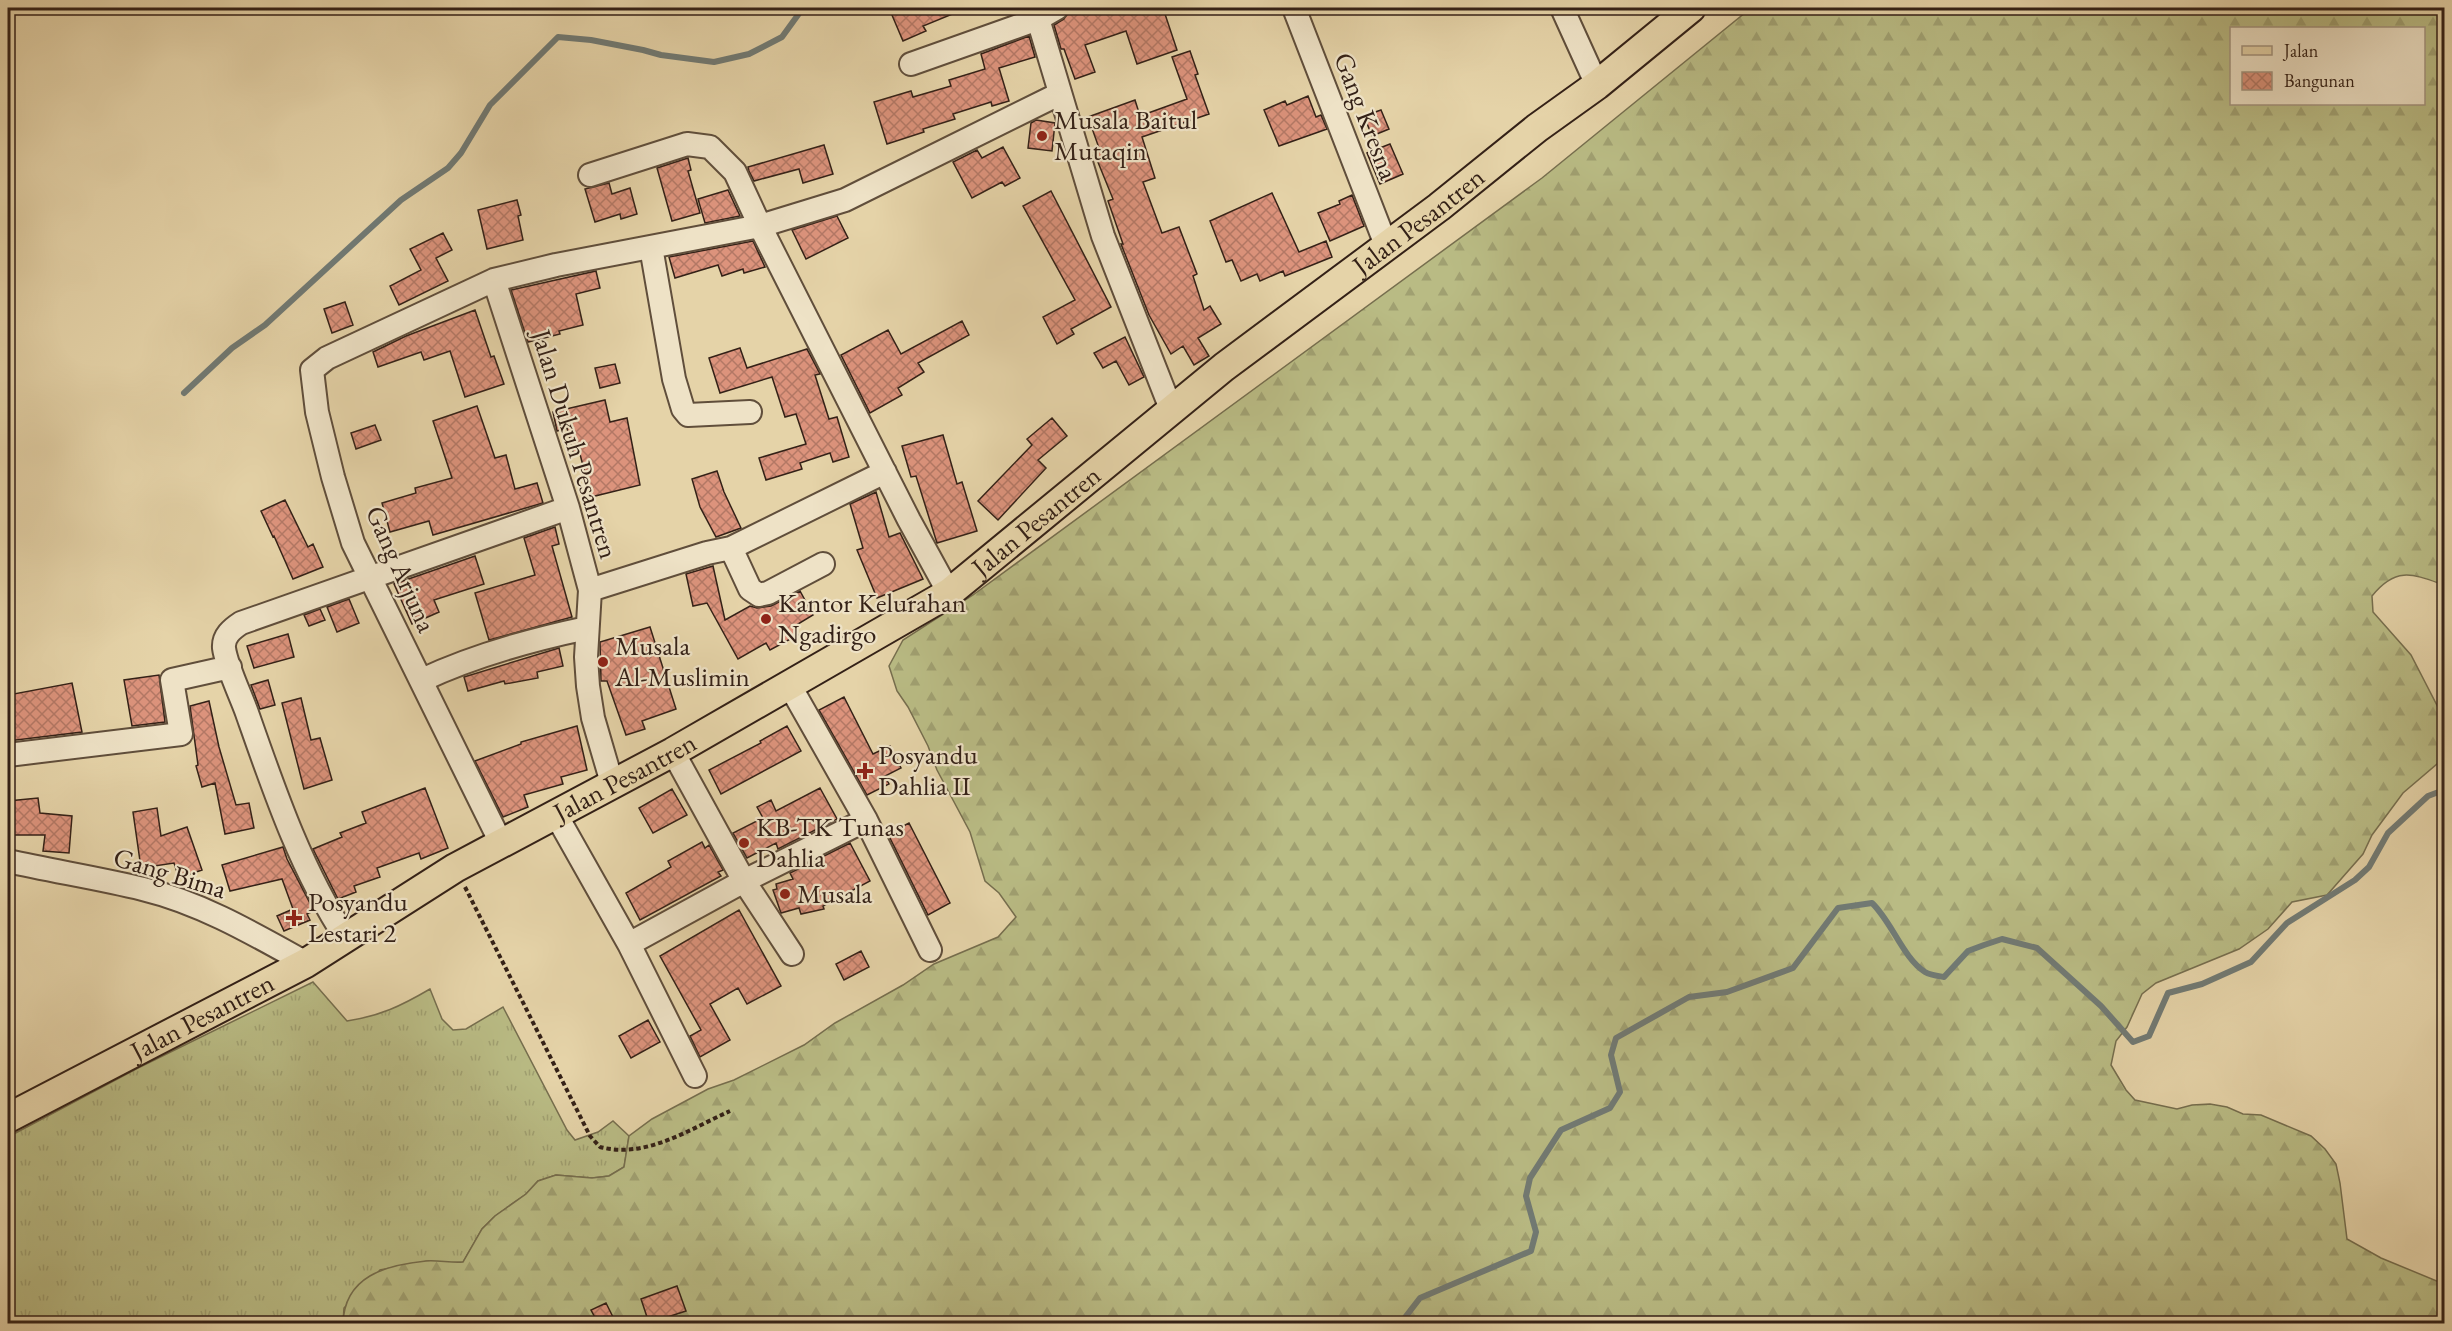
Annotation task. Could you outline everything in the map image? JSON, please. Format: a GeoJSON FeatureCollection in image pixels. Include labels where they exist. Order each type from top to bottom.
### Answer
{"type":"FeatureCollection","features":[{"type":"Feature","properties":{"kind":"main road","name":"Jalan Pesantren"},"geometry":{"type":"LineString","coordinates":[[8,1118],[306,963],[455,868],[673,752],[949,593],[1224,367],[1440,207],[1537,128],[1597,85],[1690,8]]}},
{"type":"Feature","properties":{"kind":"street","name":"Gang Kresna"},"geometry":{"type":"LineString","coordinates":[[1294,8],[1386,245]]}},
{"type":"Feature","properties":{"kind":"street"},"geometry":{"type":"LineString","coordinates":[[1562,8],[1597,85]]}},
{"type":"Feature","properties":{"kind":"street"},"geometry":{"type":"LineString","coordinates":[[911,64],[1048,13],[1059,94],[1103,236],[1171,409]]}},
{"type":"Feature","properties":{"kind":"street"},"geometry":{"type":"LineString","coordinates":[[494,280],[521,272],[760,226],[845,200],[1059,94]]}},
{"type":"Feature","properties":{"kind":"street"},"geometry":{"type":"LineString","coordinates":[[590,175],[687,144],[710,147],[735,172],[885,472],[949,593]]}},
{"type":"Feature","properties":{"kind":"street"},"geometry":{"type":"LineString","coordinates":[[651,247],[674,379],[682,409],[688,415],[697,416],[750,412]]}},
{"type":"Feature","properties":{"kind":"street","name":"Gang Arjuna"},"geometry":{"type":"LineString","coordinates":[[494,280],[327,358],[312,370],[317,412],[353,543],[501,843]]}},
{"type":"Feature","properties":{"kind":"street","name":"Jalan Dukuh Pesantren"},"geometry":{"type":"LineString","coordinates":[[494,280],[568,508],[590,590],[586,657],[590,697],[593,718],[612,783]]}},
{"type":"Feature","properties":{"kind":"street"},"geometry":{"type":"LineString","coordinates":[[590,590],[707,553],[732,548],[885,472]]}},
{"type":"Feature","properties":{"kind":"street"},"geometry":{"type":"LineString","coordinates":[[346,938],[329,912],[308,871],[262,755],[224,648],[225,639],[231,630],[241,623],[369,576],[568,508]]}},
{"type":"Feature","properties":{"kind":"street"},"geometry":{"type":"LineString","coordinates":[[732,548],[750,589],[759,595],[768,593],[823,564]]}},
{"type":"Feature","properties":{"kind":"street"},"geometry":{"type":"LineString","coordinates":[[422,680],[468,659],[530,640],[587,628]]}},
{"type":"Feature","properties":{"kind":"street"},"geometry":{"type":"LineString","coordinates":[[8,755],[181,734],[172,680],[231,667]]}},
{"type":"Feature","properties":{"kind":"street"},"geometry":{"type":"LineString","coordinates":[[790,686],[866,820],[930,950]]}},
{"type":"Feature","properties":{"kind":"street"},"geometry":{"type":"LineString","coordinates":[[673,752],[744,881],[792,954]]}},
{"type":"Feature","properties":{"kind":"street"},"geometry":{"type":"LineString","coordinates":[[555,813],[629,944],[695,1076]]}},
{"type":"Feature","properties":{"kind":"street"},"geometry":{"type":"LineString","coordinates":[[629,944],[744,881],[866,820]]}},
{"type":"Feature","properties":{"kind":"street","name":"Gang Bima"},"geometry":{"type":"LineString","coordinates":[[8,861],[153,892],[236,924],[306,963]]}},
{"type":"Feature","properties":{"kind":"path"},"geometry":{"type":"LineString","coordinates":[[455,868],[591,1136],[600,1147],[629,1150],[648,1148],[730,1111]]}},
{"type":"Feature","properties":{"kind":"green space"},"geometry":{"type":"Polygon","coordinates":[[[1751,8],[2444,8],[2444,585],[2414,576],[2397,576],[2381,586],[2372,596],[2373,612],[2411,655],[2444,719],[2444,758],[2403,793],[2372,835],[2363,854],[2327,895],[2292,902],[2268,929],[2239,949],[2156,983],[2142,994],[2127,1027],[2116,1041],[2111,1065],[2135,1100],[2177,1109],[2210,1104],[2227,1107],[2243,1114],[2261,1115],[2311,1136],[2336,1164],[2347,1239],[2381,1258],[2444,1284],[2444,1322],[2438,1324],[343,1324],[345,1308],[351,1294],[370,1276],[382,1270],[411,1263],[463,1262],[482,1229],[495,1216],[526,1194],[538,1181],[556,1175],[592,1178],[609,1176],[624,1167],[629,1136],[652,1119],[708,1089],[734,1080],[804,1045],[835,1023],[903,985],[934,964],[998,937],[1016,917],[999,893],[985,881],[970,832],[937,770],[928,746],[908,707],[897,691],[889,666],[903,640],[973,595],[1542,178],[1751,8]]]}},
{"type":"Feature","properties":{"kind":"green space"},"geometry":{"type":"Polygon","coordinates":[[[313,982],[347,1021],[390,1009],[430,989],[442,1019],[453,1030],[466,1029],[503,1007],[567,1130],[575,1140],[598,1132],[613,1121],[629,1136],[624,1167],[609,1176],[592,1178],[556,1175],[538,1181],[526,1194],[495,1216],[482,1229],[463,1262],[428,1261],[380,1270],[344,1308],[343,1323],[8,1324],[8,1137],[138,1068],[313,982]]]}},
{"type":"Feature","properties":{"kind":"building"},"geometry":{"type":"Polygon","coordinates":[[[889,8],[967,8],[923,26],[926,31],[903,41],[889,8]]]}},
{"type":"Feature","properties":{"kind":"building"},"geometry":{"type":"Polygon","coordinates":[[[1163,8],[1177,50],[1137,64],[1126,31],[1085,45],[1095,72],[1075,79],[1064,49],[1061,49],[1054,25],[1064,19],[1070,9],[1163,8]]]}},
{"type":"Feature","properties":{"kind":"building"},"geometry":{"type":"Polygon","coordinates":[[[1029,36],[1035,57],[999,68],[1009,101],[992,106],[991,102],[953,114],[955,119],[887,144],[874,102],[911,91],[913,97],[951,86],[949,80],[985,69],[981,54],[1029,36]]]}},
{"type":"Feature","properties":{"kind":"building"},"geometry":{"type":"Polygon","coordinates":[[[1190,51],[1198,74],[1195,75],[1209,114],[1142,137],[1155,178],[1143,182],[1162,233],[1179,227],[1197,274],[1193,276],[1204,310],[1210,306],[1221,324],[1198,338],[1209,356],[1194,365],[1183,346],[1171,354],[1149,315],[1121,244],[1123,244],[1108,201],[1113,199],[1093,150],[1099,148],[1088,117],[1135,100],[1140,116],[1187,99],[1172,57],[1190,51]]]}},
{"type":"Feature","properties":{"kind":"building"},"geometry":{"type":"Polygon","coordinates":[[[1308,96],[1316,117],[1321,115],[1327,129],[1279,146],[1264,110],[1285,101],[1287,105],[1308,96]]]}},
{"type":"Feature","properties":{"kind":"building"},"geometry":{"type":"Polygon","coordinates":[[[1381,110],[1389,129],[1372,136],[1364,116],[1381,110]]]}},
{"type":"Feature","properties":{"kind":"building","name":"Musala Baitul Mutaqin"},"geometry":{"type":"Polygon","coordinates":[[[1036,120],[1055,123],[1052,151],[1028,148],[1031,123],[1036,120]]]}},
{"type":"Feature","properties":{"kind":"building"},"geometry":{"type":"Polygon","coordinates":[[[1390,144],[1403,174],[1380,184],[1367,153],[1390,144]]]}},
{"type":"Feature","properties":{"kind":"building"},"geometry":{"type":"Polygon","coordinates":[[[824,145],[833,174],[803,183],[799,169],[754,181],[749,171],[748,167],[824,145]]]}},
{"type":"Feature","properties":{"kind":"building"},"geometry":{"type":"Polygon","coordinates":[[[1003,147],[1020,178],[1005,186],[1002,182],[972,198],[953,162],[977,150],[982,158],[1003,147]]]}},
{"type":"Feature","properties":{"kind":"building"},"geometry":{"type":"Polygon","coordinates":[[[688,158],[691,170],[688,171],[700,213],[672,221],[657,168],[688,158]]]}},
{"type":"Feature","properties":{"kind":"building"},"geometry":{"type":"Polygon","coordinates":[[[609,183],[612,194],[630,188],[637,214],[621,219],[620,214],[595,222],[585,189],[609,183]]]}},
{"type":"Feature","properties":{"kind":"building"},"geometry":{"type":"Polygon","coordinates":[[[728,190],[740,216],[705,223],[698,199],[728,190]]]}},
{"type":"Feature","properties":{"kind":"building"},"geometry":{"type":"Polygon","coordinates":[[[1051,191],[1111,307],[1071,329],[1074,334],[1057,344],[1043,317],[1075,300],[1023,206],[1051,191]]]}},
{"type":"Feature","properties":{"kind":"building"},"geometry":{"type":"Polygon","coordinates":[[[1272,193],[1299,252],[1326,241],[1332,257],[1285,276],[1283,271],[1260,281],[1257,274],[1241,281],[1232,260],[1226,262],[1210,221],[1272,193]]]}},
{"type":"Feature","properties":{"kind":"building"},"geometry":{"type":"Polygon","coordinates":[[[1352,195],[1364,226],[1330,241],[1318,213],[1340,204],[1339,201],[1352,195]]]}},
{"type":"Feature","properties":{"kind":"building"},"geometry":{"type":"Polygon","coordinates":[[[517,200],[523,240],[487,249],[478,210],[517,200]]]}},
{"type":"Feature","properties":{"kind":"building"},"geometry":{"type":"Polygon","coordinates":[[[837,216],[848,238],[806,259],[792,230],[837,216]]]}},
{"type":"Feature","properties":{"kind":"building"},"geometry":{"type":"Polygon","coordinates":[[[443,233],[452,250],[436,258],[448,281],[399,305],[390,286],[421,270],[410,249],[443,233]]]}},
{"type":"Feature","properties":{"kind":"building"},"geometry":{"type":"Polygon","coordinates":[[[753,241],[765,267],[744,273],[743,269],[722,276],[718,265],[675,278],[669,257],[753,241]]]}},
{"type":"Feature","properties":{"kind":"building"},"geometry":{"type":"Polygon","coordinates":[[[596,271],[600,288],[576,294],[583,325],[559,331],[560,334],[528,342],[511,290],[596,271]]]}},
{"type":"Feature","properties":{"kind":"building"},"geometry":{"type":"Polygon","coordinates":[[[345,302],[353,325],[332,333],[324,309],[345,302]]]}},
{"type":"Feature","properties":{"kind":"building"},"geometry":{"type":"Polygon","coordinates":[[[475,310],[491,357],[494,356],[504,384],[465,397],[450,351],[424,360],[421,352],[378,367],[373,352],[406,336],[475,310]]]}},
{"type":"Feature","properties":{"kind":"building"},"geometry":{"type":"Polygon","coordinates":[[[962,321],[969,335],[918,363],[924,372],[898,388],[902,395],[870,413],[841,355],[888,330],[901,354],[962,321]]]}},
{"type":"Feature","properties":{"kind":"building"},"geometry":{"type":"Polygon","coordinates":[[[1125,337],[1144,377],[1129,385],[1116,361],[1103,368],[1094,353],[1125,337]]]}},
{"type":"Feature","properties":{"kind":"building"},"geometry":{"type":"Polygon","coordinates":[[[740,348],[747,368],[807,349],[820,374],[815,375],[829,419],[837,417],[849,457],[833,462],[830,453],[800,463],[802,469],[766,480],[759,458],[806,444],[796,414],[785,417],[772,377],[720,393],[709,358],[740,348]]]}},
{"type":"Feature","properties":{"kind":"building"},"geometry":{"type":"Polygon","coordinates":[[[615,364],[620,383],[600,388],[595,368],[615,364]]]}},
{"type":"Feature","properties":{"kind":"building"},"geometry":{"type":"Polygon","coordinates":[[[605,400],[610,422],[627,418],[640,485],[591,497],[580,454],[574,455],[567,428],[557,431],[553,412],[605,400]]]}},
{"type":"Feature","properties":{"kind":"building"},"geometry":{"type":"Polygon","coordinates":[[[477,406],[495,458],[506,455],[515,489],[537,483],[543,503],[433,535],[429,521],[390,532],[382,503],[416,493],[415,488],[452,478],[433,421],[477,406]]]}},
{"type":"Feature","properties":{"kind":"building"},"geometry":{"type":"Polygon","coordinates":[[[1052,418],[1067,436],[1038,460],[1046,468],[998,520],[978,501],[1032,445],[1027,439],[1052,418]]]}},
{"type":"Feature","properties":{"kind":"building"},"geometry":{"type":"Polygon","coordinates":[[[375,425],[381,440],[356,449],[351,433],[375,425]]]}},
{"type":"Feature","properties":{"kind":"building"},"geometry":{"type":"Polygon","coordinates":[[[943,435],[957,484],[962,482],[977,531],[937,543],[916,476],[911,477],[902,446],[943,435]]]}},
{"type":"Feature","properties":{"kind":"building"},"geometry":{"type":"Polygon","coordinates":[[[717,471],[741,528],[716,537],[700,507],[692,479],[717,471]]]}},
{"type":"Feature","properties":{"kind":"building"},"geometry":{"type":"Polygon","coordinates":[[[876,492],[889,537],[900,533],[923,579],[877,598],[857,550],[863,548],[850,504],[876,492]]]}},
{"type":"Feature","properties":{"kind":"building"},"geometry":{"type":"Polygon","coordinates":[[[285,500],[308,547],[313,544],[323,567],[293,579],[261,511],[285,500]]]}},
{"type":"Feature","properties":{"kind":"building"},"geometry":{"type":"Polygon","coordinates":[[[555,527],[559,544],[552,546],[572,617],[489,640],[475,593],[535,575],[524,538],[555,527]]]}},
{"type":"Feature","properties":{"kind":"building"},"geometry":{"type":"Polygon","coordinates":[[[475,556],[484,584],[434,600],[439,612],[412,624],[394,584],[475,556]]]}},
{"type":"Feature","properties":{"kind":"building","name":"Kantor Kelurahan Ngadirgo"},"geometry":{"type":"Polygon","coordinates":[[[713,566],[725,620],[750,606],[757,608],[771,606],[800,591],[813,615],[793,627],[798,635],[770,650],[766,643],[738,659],[707,603],[693,606],[686,574],[713,566]]]}},
{"type":"Feature","properties":{"kind":"building"},"geometry":{"type":"Polygon","coordinates":[[[349,599],[359,623],[337,632],[327,607],[349,599]]]}},
{"type":"Feature","properties":{"kind":"building"},"geometry":{"type":"Polygon","coordinates":[[[320,609],[325,620],[309,626],[304,615],[320,609]]]}},
{"type":"Feature","properties":{"kind":"building"},"geometry":{"type":"Polygon","coordinates":[[[650,627],[676,709],[642,721],[645,729],[626,735],[607,681],[601,681],[600,642],[650,627]]]}},
{"type":"Feature","properties":{"kind":"building"},"geometry":{"type":"Polygon","coordinates":[[[288,634],[294,657],[254,668],[247,646],[288,634]]]}},
{"type":"Feature","properties":{"kind":"building"},"geometry":{"type":"Polygon","coordinates":[[[559,648],[563,666],[537,672],[538,678],[505,684],[504,681],[468,691],[464,677],[559,648]]]}},
{"type":"Feature","properties":{"kind":"building"},"geometry":{"type":"Polygon","coordinates":[[[159,675],[165,722],[132,726],[124,680],[159,675]]]}},
{"type":"Feature","properties":{"kind":"building"},"geometry":{"type":"Polygon","coordinates":[[[268,680],[275,705],[260,709],[251,685],[268,680]]]}},
{"type":"Feature","properties":{"kind":"building"},"geometry":{"type":"Polygon","coordinates":[[[72,683],[82,732],[8,741],[8,695],[72,683]]]}},
{"type":"Feature","properties":{"kind":"building"},"geometry":{"type":"Polygon","coordinates":[[[844,697],[873,754],[890,746],[901,768],[885,776],[889,784],[867,795],[819,710],[844,697]]]}},
{"type":"Feature","properties":{"kind":"building"},"geometry":{"type":"Polygon","coordinates":[[[301,698],[311,740],[320,738],[332,780],[304,789],[282,703],[301,698]]]}},
{"type":"Feature","properties":{"kind":"building"},"geometry":{"type":"Polygon","coordinates":[[[209,701],[219,747],[236,805],[249,803],[254,828],[225,834],[215,783],[202,787],[196,766],[198,765],[190,706],[209,701]]]}},
{"type":"Feature","properties":{"kind":"building"},"geometry":{"type":"Polygon","coordinates":[[[577,726],[587,770],[561,777],[563,784],[524,795],[528,807],[503,817],[475,761],[521,744],[521,742],[577,726]]]}},
{"type":"Feature","properties":{"kind":"building"},"geometry":{"type":"Polygon","coordinates":[[[787,726],[801,751],[721,794],[709,770],[761,743],[760,741],[787,726]]]}},
{"type":"Feature","properties":{"kind":"building"},"geometry":{"type":"Polygon","coordinates":[[[425,788],[448,848],[421,859],[419,853],[377,868],[380,877],[354,886],[356,892],[338,899],[313,849],[342,837],[340,833],[366,823],[362,812],[425,788]]]}},
{"type":"Feature","properties":{"kind":"building"},"geometry":{"type":"Polygon","coordinates":[[[820,788],[837,819],[778,849],[776,843],[747,858],[733,833],[763,818],[757,807],[771,800],[776,811],[820,788]]]}},
{"type":"Feature","properties":{"kind":"building"},"geometry":{"type":"Polygon","coordinates":[[[672,789],[687,815],[653,833],[639,808],[672,789]]]}},
{"type":"Feature","properties":{"kind":"building"},"geometry":{"type":"Polygon","coordinates":[[[38,798],[40,813],[72,816],[69,853],[43,851],[45,835],[8,835],[8,801],[38,798]]]}},
{"type":"Feature","properties":{"kind":"building"},"geometry":{"type":"Polygon","coordinates":[[[157,808],[161,836],[187,827],[202,870],[179,878],[174,863],[141,868],[133,812],[157,808]]]}},
{"type":"Feature","properties":{"kind":"building"},"geometry":{"type":"Polygon","coordinates":[[[909,823],[950,903],[928,915],[888,834],[909,823]]]}},
{"type":"Feature","properties":{"kind":"building"},"geometry":{"type":"Polygon","coordinates":[[[702,842],[705,848],[709,845],[723,870],[718,872],[721,876],[640,920],[626,893],[671,867],[668,861],[702,842]]]}},
{"type":"Feature","properties":{"kind":"building"},"geometry":{"type":"Polygon","coordinates":[[[850,843],[870,881],[823,906],[824,909],[801,914],[799,908],[781,913],[773,890],[777,889],[776,884],[793,879],[790,873],[850,843]]]}},
{"type":"Feature","properties":{"kind":"building"},"geometry":{"type":"Polygon","coordinates":[[[283,847],[314,911],[307,914],[310,920],[284,931],[277,916],[293,909],[282,879],[230,891],[222,865],[283,847]]]}},
{"type":"Feature","properties":{"kind":"building"},"geometry":{"type":"Polygon","coordinates":[[[739,910],[781,986],[747,1004],[738,988],[710,1004],[730,1040],[700,1057],[690,1036],[701,1030],[660,956],[739,910]]]}},
{"type":"Feature","properties":{"kind":"building"},"geometry":{"type":"Polygon","coordinates":[[[861,951],[869,967],[844,980],[836,964],[861,951]]]}},
{"type":"Feature","properties":{"kind":"building"},"geometry":{"type":"Polygon","coordinates":[[[648,1020],[660,1042],[631,1058],[619,1036],[648,1020]]]}},
{"type":"Feature","properties":{"kind":"building"},"geometry":{"type":"Polygon","coordinates":[[[677,1286],[686,1311],[649,1323],[641,1299],[677,1286]]]}},
{"type":"Feature","properties":{"kind":"building"},"geometry":{"type":"Polygon","coordinates":[[[606,1303],[616,1323],[598,1323],[591,1310],[606,1303]]]}},
{"type":"Feature","properties":{"kind":"waterway"},"geometry":{"type":"LineString","coordinates":[[184,393],[232,348],[265,325],[401,200],[448,168],[461,153],[490,105],[558,37],[591,40],[661,55],[714,62],[749,54],[782,37],[803,8]]}},
{"type":"Feature","properties":{"kind":"waterway"},"geometry":{"type":"LineString","coordinates":[[1400,1324],[1420,1298],[1531,1251],[1536,1232],[1526,1196],[1530,1178],[1561,1130],[1610,1108],[1620,1092],[1611,1055],[1616,1038],[1689,997],[1727,992],[1793,968],[1838,908],[1872,903],[1917,966],[1937,976],[1944,977],[1968,951],[2002,939],[2037,948],[2101,1006],[2133,1042],[2149,1036],[2168,993],[2202,984],[2251,962],[2287,923],[2355,880],[2369,867],[2388,833],[2428,796],[2444,790]]}},
{"type":"Feature","properties":{"kind":"place","name":"Musala Baitul Mutaqin"},"geometry":{"type":"Point","coordinates":[1042,136]}},
{"type":"Feature","properties":{"kind":"place","name":"Kantor Kelurahan Ngadirgo"},"geometry":{"type":"Point","coordinates":[766,619]}},
{"type":"Feature","properties":{"kind":"place","name":"Musala Al-Muslimin"},"geometry":{"type":"Point","coordinates":[603,662]}},
{"type":"Feature","properties":{"kind":"place","name":"Posyandu Dahlia II"},"geometry":{"type":"Point","coordinates":[865,771]}},
{"type":"Feature","properties":{"kind":"place","name":"KB-TK Tunas Dahlia"},"geometry":{"type":"Point","coordinates":[744,843]}},
{"type":"Feature","properties":{"kind":"place","name":"Musala"},"geometry":{"type":"Point","coordinates":[785,894]}},
{"type":"Feature","properties":{"kind":"place","name":"Posyandu Lestari 2"},"geometry":{"type":"Point","coordinates":[294,918]}}]}
